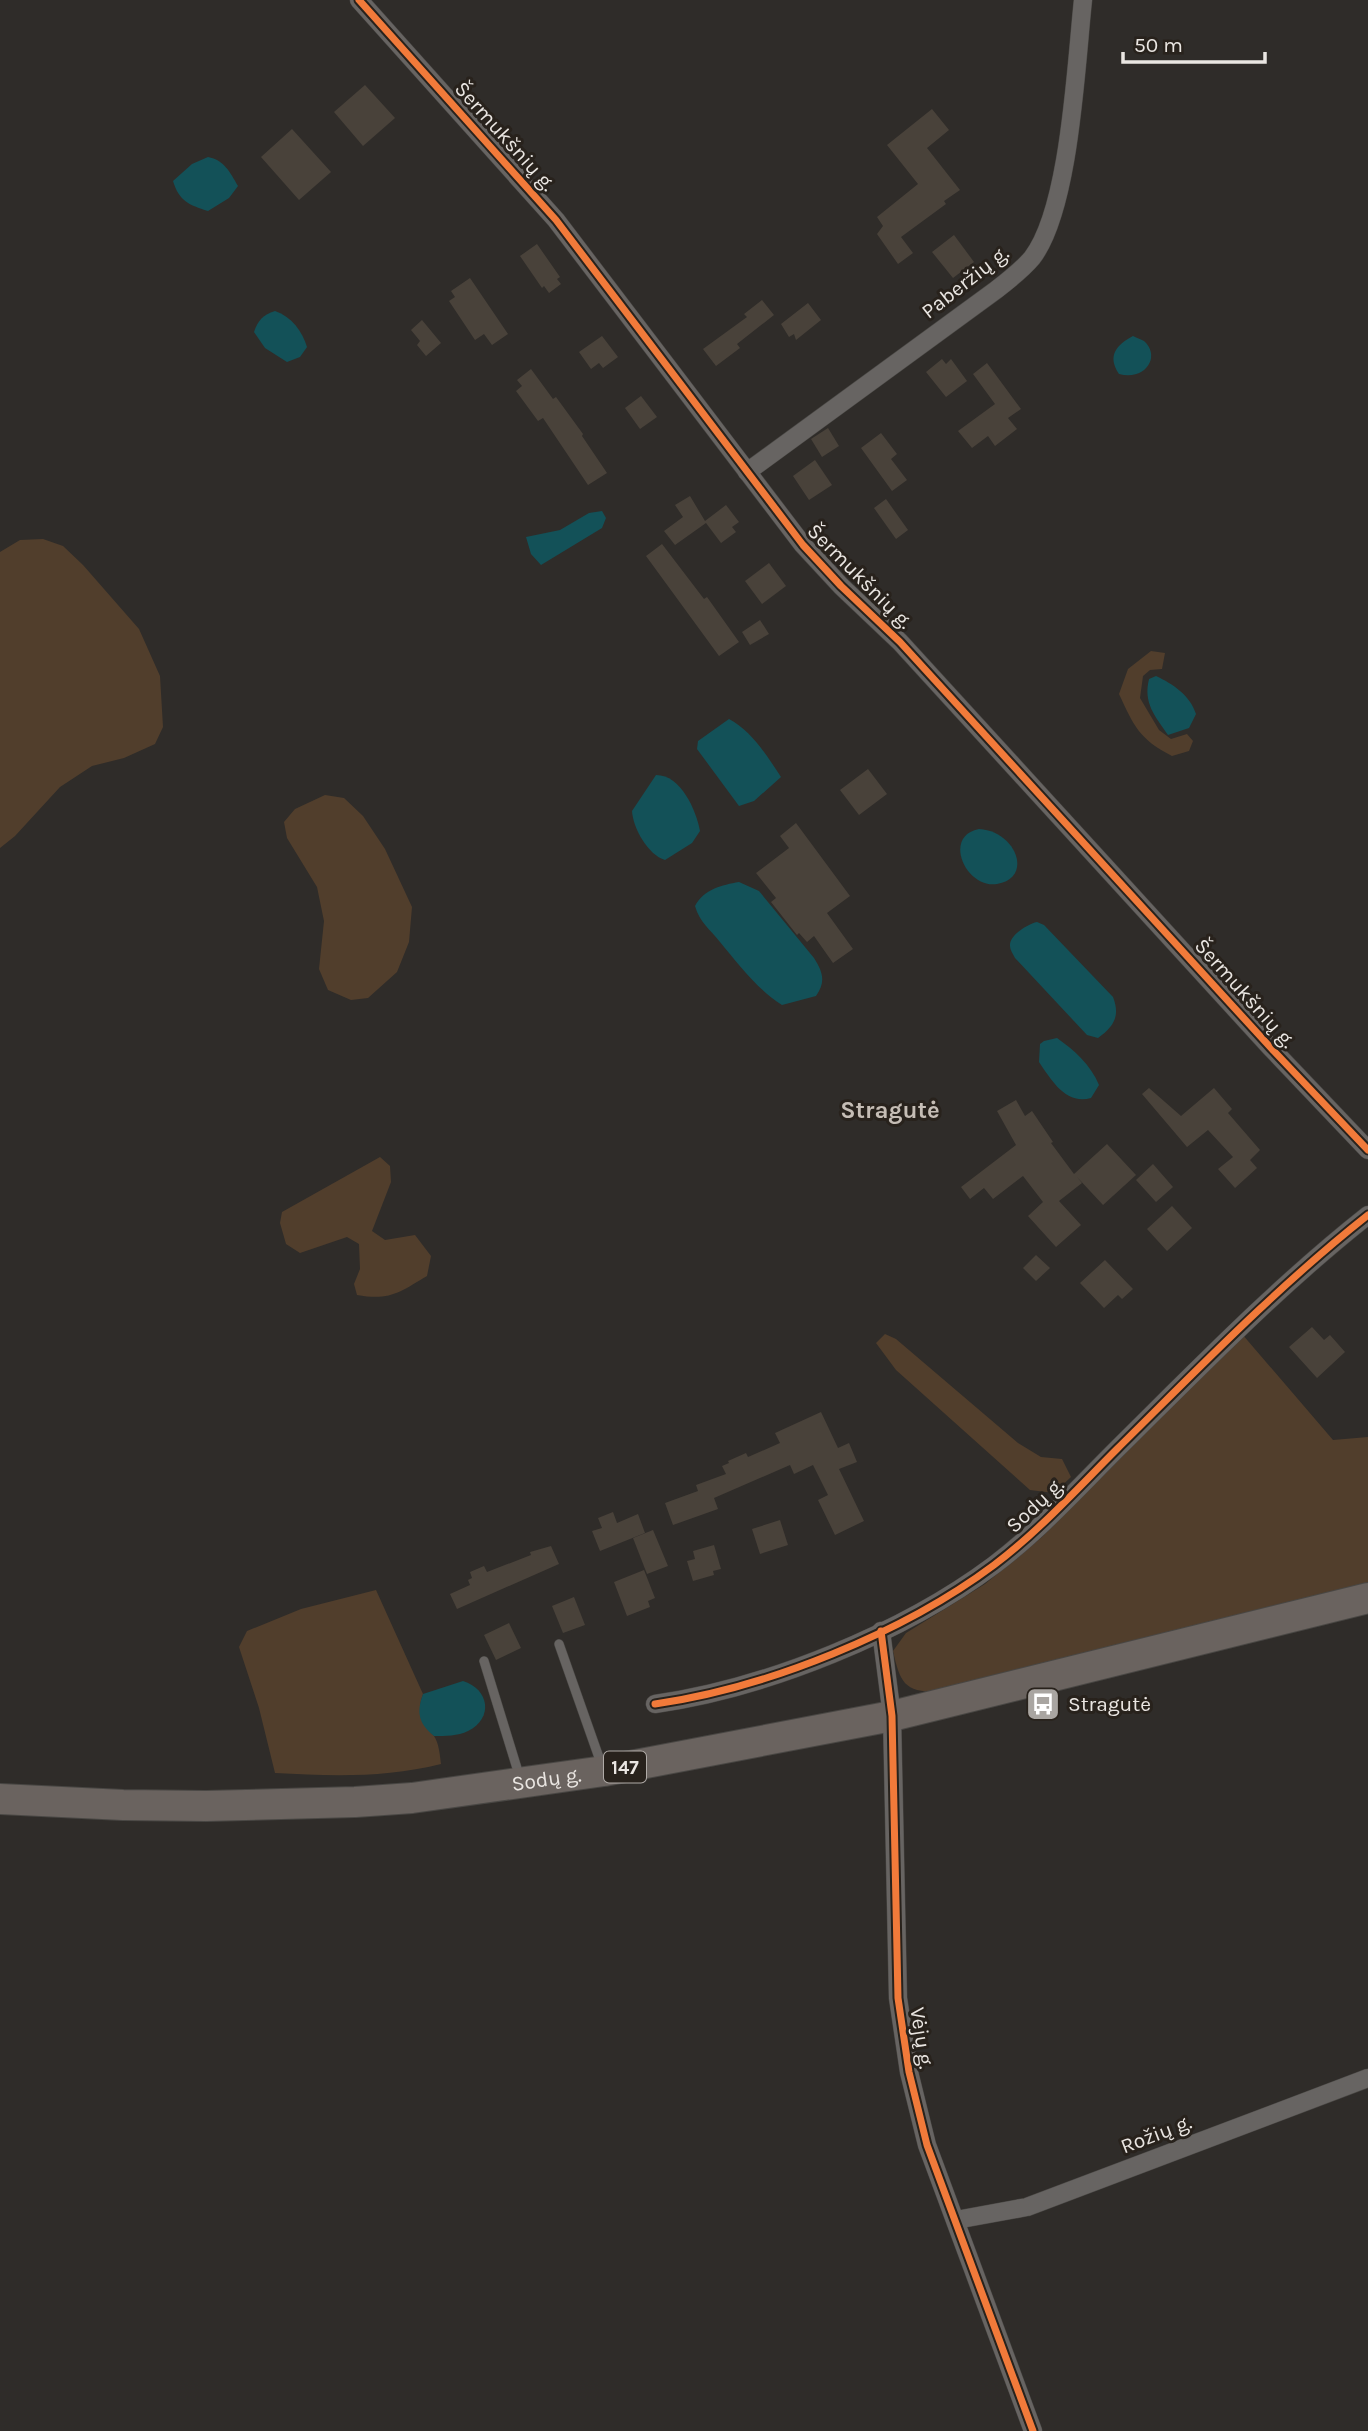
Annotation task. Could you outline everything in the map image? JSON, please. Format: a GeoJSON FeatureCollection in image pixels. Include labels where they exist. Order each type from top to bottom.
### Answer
{"type":"FeatureCollection","features":[{"type":"Feature","properties":{"kind":"main road","name":"Sodų g."},"geometry":{"type":"LineString","coordinates":[[0,1799],[123,1805],[331,1803],[412,1798],[604,1771],[892,1716],[1368,1598]]}},
{"type":"Feature","properties":{"kind":"street","name":"Šermukšnių g."},"geometry":{"type":"LineString","coordinates":[[359,0],[556,220],[803,545],[841,586],[918,660],[1271,1048],[1368,1150]]}},
{"type":"Feature","properties":{"kind":"street","name":"Paberžių g."},"geometry":{"type":"LineString","coordinates":[[747,472],[989,295],[1019,272],[1033,256],[1045,233],[1062,169],[1083,0]]}},
{"type":"Feature","properties":{"kind":"street","name":"Sodų g."},"geometry":{"type":"LineString","coordinates":[[655,1704],[767,1679],[848,1647],[928,1608],[960,1588],[1022,1542],[1255,1315],[1368,1215]]}},
{"type":"Feature","properties":{"kind":"street","name":"Vėjų g."},"geometry":{"type":"LineString","coordinates":[[881,1631],[892,1716],[898,1998],[909,2073],[927,2146],[1033,2431]]}},
{"type":"Feature","properties":{"kind":"street","name":"Rožių g."},"geometry":{"type":"LineString","coordinates":[[956,2220],[1027,2207],[1368,2078]]}},
{"type":"Feature","properties":{"kind":"lane"},"geometry":{"type":"LineString","coordinates":[[559,1644],[604,1771]]}},
{"type":"Feature","properties":{"kind":"lane"},"geometry":{"type":"LineString","coordinates":[[484,1661],[522,1783]]}},
{"type":"Feature","properties":{"kind":"shaded area"},"geometry":{"type":"Polygon","coordinates":[[[43,539],[63,546],[139,629],[160,676],[163,727],[155,744],[124,758],[92,766],[60,787],[15,836],[0,848],[0,552],[20,540],[43,539]]]}},
{"type":"Feature","properties":{"kind":"shaded area"},"geometry":{"type":"Polygon","coordinates":[[[1151,651],[1165,653],[1162,669],[1150,670],[1143,676],[1140,698],[1159,730],[1171,739],[1187,734],[1193,741],[1189,751],[1172,756],[1152,744],[1139,731],[1119,694],[1128,669],[1151,651]]]}},
{"type":"Feature","properties":{"kind":"shaded area"},"geometry":{"type":"Polygon","coordinates":[[[325,795],[344,798],[363,816],[385,849],[412,907],[409,942],[397,972],[368,998],[351,1000],[328,990],[319,969],[324,921],[317,887],[287,838],[284,822],[295,809],[325,795]]]}},
{"type":"Feature","properties":{"kind":"shaded area"},"geometry":{"type":"Polygon","coordinates":[[[380,1157],[390,1166],[391,1182],[372,1231],[385,1240],[415,1235],[431,1256],[427,1276],[394,1294],[368,1297],[357,1295],[354,1284],[360,1269],[359,1244],[347,1237],[300,1253],[286,1244],[280,1223],[282,1212],[380,1157]]]}},
{"type":"Feature","properties":{"kind":"shaded area"},"geometry":{"type":"Polygon","coordinates":[[[885,1334],[896,1339],[1018,1443],[1041,1457],[1062,1459],[1071,1477],[1054,1493],[1030,1490],[896,1370],[876,1343],[885,1334]]]}},
{"type":"Feature","properties":{"kind":"shaded area"},"geometry":{"type":"Polygon","coordinates":[[[1242,1334],[1333,1440],[1368,1437],[1368,1584],[937,1692],[917,1690],[905,1683],[893,1651],[906,1633],[985,1584],[1042,1537],[1137,1437],[1242,1334]]]}},
{"type":"Feature","properties":{"kind":"shaded area"},"geometry":{"type":"Polygon","coordinates":[[[376,1590],[423,1694],[421,1717],[436,1739],[441,1764],[379,1774],[275,1773],[259,1708],[239,1647],[247,1631],[301,1609],[376,1590]]]}},
{"type":"Feature","properties":{"kind":"water"},"geometry":{"type":"Polygon","coordinates":[[[208,157],[222,164],[238,186],[229,198],[208,211],[186,201],[178,193],[173,181],[192,164],[208,157]]]}},
{"type":"Feature","properties":{"kind":"water"},"geometry":{"type":"Polygon","coordinates":[[[275,311],[296,325],[307,347],[300,357],[287,362],[265,348],[254,332],[262,318],[275,311]]]}},
{"type":"Feature","properties":{"kind":"water"},"geometry":{"type":"Polygon","coordinates":[[[1133,336],[1144,341],[1149,347],[1151,360],[1143,371],[1137,374],[1119,374],[1115,368],[1115,352],[1133,336]]]}},
{"type":"Feature","properties":{"kind":"water"},"geometry":{"type":"Polygon","coordinates":[[[602,511],[606,518],[602,528],[541,565],[531,554],[526,537],[560,530],[589,513],[602,511]]]}},
{"type":"Feature","properties":{"kind":"water"},"geometry":{"type":"Polygon","coordinates":[[[1156,676],[1175,687],[1190,701],[1196,714],[1189,728],[1168,735],[1159,722],[1151,709],[1148,695],[1149,679],[1156,676]]]}},
{"type":"Feature","properties":{"kind":"water"},"geometry":{"type":"Polygon","coordinates":[[[729,719],[752,737],[781,777],[754,801],[739,806],[697,749],[698,741],[729,719]]]}},
{"type":"Feature","properties":{"kind":"water"},"geometry":{"type":"Polygon","coordinates":[[[656,775],[673,781],[680,787],[691,804],[700,831],[692,843],[665,860],[653,853],[642,840],[632,811],[656,775]]]}},
{"type":"Feature","properties":{"kind":"water"},"geometry":{"type":"Polygon","coordinates":[[[979,829],[992,832],[1011,846],[1017,864],[1015,873],[1008,880],[997,884],[976,879],[962,861],[962,841],[968,834],[979,829]]]}},
{"type":"Feature","properties":{"kind":"water"},"geometry":{"type":"Polygon","coordinates":[[[739,882],[759,891],[814,958],[822,977],[816,996],[782,1005],[764,992],[702,921],[695,906],[699,900],[714,889],[739,882]]]}},
{"type":"Feature","properties":{"kind":"water"},"geometry":{"type":"Polygon","coordinates":[[[1037,922],[1044,925],[1113,997],[1116,1015],[1108,1029],[1098,1038],[1087,1035],[1015,958],[1010,946],[1013,938],[1024,928],[1037,922]]]}},
{"type":"Feature","properties":{"kind":"water"},"geometry":{"type":"Polygon","coordinates":[[[1057,1038],[1081,1058],[1096,1078],[1099,1085],[1091,1098],[1074,1098],[1067,1095],[1060,1090],[1039,1062],[1040,1044],[1057,1038]]]}},
{"type":"Feature","properties":{"kind":"water"},"geometry":{"type":"Polygon","coordinates":[[[463,1681],[472,1685],[483,1697],[485,1712],[482,1719],[464,1733],[434,1736],[420,1718],[423,1694],[463,1681]]]}},
{"type":"Feature","properties":{"kind":"building"},"geometry":{"type":"Polygon","coordinates":[[[365,85],[395,118],[363,146],[334,112],[365,85]]]}},
{"type":"Feature","properties":{"kind":"building"},"geometry":{"type":"Polygon","coordinates":[[[932,109],[949,130],[927,148],[960,190],[944,201],[946,204],[901,237],[913,253],[898,264],[877,234],[883,226],[877,217],[918,184],[887,145],[932,109]]]}},
{"type":"Feature","properties":{"kind":"building"},"geometry":{"type":"Polygon","coordinates":[[[292,129],[331,172],[299,200],[261,157],[292,129]]]}},
{"type":"Feature","properties":{"kind":"building"},"geometry":{"type":"Polygon","coordinates":[[[954,235],[974,262],[953,278],[932,252],[954,235]]]}},
{"type":"Feature","properties":{"kind":"building"},"geometry":{"type":"Polygon","coordinates":[[[537,244],[560,277],[557,279],[561,284],[549,293],[544,286],[542,288],[520,256],[537,244]]]}},
{"type":"Feature","properties":{"kind":"building"},"geometry":{"type":"Polygon","coordinates":[[[470,278],[508,334],[492,345],[484,334],[475,340],[449,301],[455,297],[451,291],[470,278]]]}},
{"type":"Feature","properties":{"kind":"building"},"geometry":{"type":"Polygon","coordinates":[[[762,300],[774,315],[737,344],[740,348],[716,366],[703,349],[747,317],[744,314],[762,300]]]}},
{"type":"Feature","properties":{"kind":"building"},"geometry":{"type":"Polygon","coordinates":[[[808,303],[821,320],[796,340],[794,334],[789,337],[781,324],[808,303]]]}},
{"type":"Feature","properties":{"kind":"building"},"geometry":{"type":"Polygon","coordinates":[[[422,320],[441,343],[426,356],[417,345],[420,341],[411,330],[422,320]]]}},
{"type":"Feature","properties":{"kind":"building"},"geometry":{"type":"Polygon","coordinates":[[[602,336],[618,357],[603,368],[599,363],[591,369],[579,352],[602,336]]]}},
{"type":"Feature","properties":{"kind":"building"},"geometry":{"type":"Polygon","coordinates":[[[942,359],[946,364],[951,359],[967,381],[946,397],[926,372],[942,359]]]}},
{"type":"Feature","properties":{"kind":"building"},"geometry":{"type":"Polygon","coordinates":[[[987,363],[1021,409],[1008,418],[1017,429],[995,446],[988,436],[972,448],[958,431],[995,404],[973,374],[987,363]]]}},
{"type":"Feature","properties":{"kind":"building"},"geometry":{"type":"Polygon","coordinates":[[[531,369],[553,399],[556,397],[607,473],[588,485],[543,418],[538,421],[516,391],[522,386],[517,380],[531,369]]]}},
{"type":"Feature","properties":{"kind":"building"},"geometry":{"type":"Polygon","coordinates":[[[641,396],[657,417],[640,429],[625,408],[641,396]]]}},
{"type":"Feature","properties":{"kind":"building"},"geometry":{"type":"Polygon","coordinates":[[[828,428],[839,446],[822,457],[811,439],[828,428]]]}},
{"type":"Feature","properties":{"kind":"building"},"geometry":{"type":"Polygon","coordinates":[[[881,433],[897,454],[891,459],[907,480],[892,491],[861,448],[881,433]]]}},
{"type":"Feature","properties":{"kind":"building"},"geometry":{"type":"Polygon","coordinates":[[[815,460],[832,485],[809,500],[793,476],[815,460]]]}},
{"type":"Feature","properties":{"kind":"building"},"geometry":{"type":"Polygon","coordinates":[[[690,496],[705,521],[726,505],[739,522],[732,527],[736,532],[721,543],[706,523],[675,545],[664,531],[683,517],[675,505],[690,496]]]}},
{"type":"Feature","properties":{"kind":"building"},"geometry":{"type":"Polygon","coordinates":[[[886,499],[908,530],[896,539],[874,508],[886,499]]]}},
{"type":"Feature","properties":{"kind":"building"},"geometry":{"type":"Polygon","coordinates":[[[662,544],[704,599],[707,597],[739,642],[719,656],[646,556],[662,544]]]}},
{"type":"Feature","properties":{"kind":"building"},"geometry":{"type":"Polygon","coordinates":[[[769,563],[786,586],[762,604],[745,581],[769,563]]]}},
{"type":"Feature","properties":{"kind":"building"},"geometry":{"type":"Polygon","coordinates":[[[760,620],[769,634],[750,645],[742,632],[760,620]]]}},
{"type":"Feature","properties":{"kind":"building"},"geometry":{"type":"Polygon","coordinates":[[[868,769],[887,794],[859,815],[840,790],[868,769]]]}},
{"type":"Feature","properties":{"kind":"building"},"geometry":{"type":"Polygon","coordinates":[[[796,823],[850,896],[827,913],[853,949],[833,963],[814,936],[807,942],[799,933],[797,935],[771,902],[776,898],[756,873],[789,848],[780,836],[796,823]]]}},
{"type":"Feature","properties":{"kind":"building"},"geometry":{"type":"Polygon","coordinates":[[[1149,1088],[1181,1116],[1214,1088],[1232,1109],[1228,1113],[1260,1150],[1250,1160],[1257,1168],[1235,1188],[1218,1169],[1233,1157],[1208,1130],[1187,1147],[1142,1094],[1149,1088]]]}},
{"type":"Feature","properties":{"kind":"building"},"geometry":{"type":"Polygon","coordinates":[[[1016,1100],[1025,1116],[1032,1111],[1074,1174],[1107,1144],[1136,1175],[1103,1205],[1077,1177],[1082,1183],[1059,1201],[1081,1225],[1056,1247],[1028,1216],[1043,1202],[1023,1176],[993,1199],[984,1188],[970,1199],[961,1187],[1016,1145],[997,1111],[1016,1100]]]}},
{"type":"Feature","properties":{"kind":"building"},"geometry":{"type":"Polygon","coordinates":[[[1153,1164],[1173,1187],[1156,1202],[1136,1180],[1153,1164]]]}},
{"type":"Feature","properties":{"kind":"building"},"geometry":{"type":"Polygon","coordinates":[[[1172,1206],[1192,1228],[1167,1251],[1147,1229],[1172,1206]]]}},
{"type":"Feature","properties":{"kind":"building"},"geometry":{"type":"Polygon","coordinates":[[[1036,1255],[1050,1268],[1036,1281],[1023,1268],[1036,1255]]]}},
{"type":"Feature","properties":{"kind":"building"},"geometry":{"type":"Polygon","coordinates":[[[1105,1260],[1133,1289],[1122,1299],[1118,1295],[1104,1308],[1080,1283],[1105,1260]]]}},
{"type":"Feature","properties":{"kind":"building"},"geometry":{"type":"Polygon","coordinates":[[[1312,1327],[1324,1340],[1330,1335],[1345,1352],[1317,1378],[1289,1347],[1312,1327]]]}},
{"type":"Feature","properties":{"kind":"building"},"geometry":{"type":"Polygon","coordinates":[[[821,1412],[838,1448],[849,1443],[857,1462],[839,1469],[864,1521],[835,1535],[818,1500],[828,1495],[813,1465],[794,1474],[790,1465],[714,1498],[718,1509],[673,1525],[665,1503],[698,1491],[696,1485],[726,1474],[722,1466],[729,1463],[728,1461],[746,1453],[748,1457],[780,1443],[775,1433],[821,1412]]]}},
{"type":"Feature","properties":{"kind":"building"},"geometry":{"type":"Polygon","coordinates":[[[613,1512],[617,1523],[638,1514],[645,1533],[600,1551],[592,1531],[602,1528],[598,1518],[613,1512]]]}},
{"type":"Feature","properties":{"kind":"building"},"geometry":{"type":"Polygon","coordinates":[[[780,1520],[788,1545],[760,1554],[752,1529],[780,1520]]]}},
{"type":"Feature","properties":{"kind":"building"},"geometry":{"type":"Polygon","coordinates":[[[653,1530],[668,1566],[647,1574],[633,1538],[653,1530]]]}},
{"type":"Feature","properties":{"kind":"building"},"geometry":{"type":"Polygon","coordinates":[[[714,1545],[721,1569],[713,1571],[714,1575],[693,1581],[687,1561],[695,1559],[693,1551],[714,1545]]]}},
{"type":"Feature","properties":{"kind":"building"},"geometry":{"type":"Polygon","coordinates":[[[551,1546],[559,1564],[457,1609],[450,1594],[470,1585],[470,1572],[484,1566],[487,1572],[531,1555],[530,1552],[551,1546]]]}},
{"type":"Feature","properties":{"kind":"building"},"geometry":{"type":"Polygon","coordinates":[[[644,1570],[655,1598],[648,1601],[650,1607],[627,1616],[614,1582],[644,1570]]]}},
{"type":"Feature","properties":{"kind":"building"},"geometry":{"type":"Polygon","coordinates":[[[574,1597],[585,1625],[563,1633],[552,1606],[574,1597]]]}},
{"type":"Feature","properties":{"kind":"building"},"geometry":{"type":"Polygon","coordinates":[[[509,1623],[521,1648],[496,1660],[484,1635],[509,1623]]]}},
{"type":"Feature","properties":{"kind":"cycle path"},"geometry":{"type":"LineString","coordinates":[[359,0],[556,220],[803,545],[841,586],[900,642],[1271,1048],[1368,1150]]}},
{"type":"Feature","properties":{"kind":"cycle path"},"geometry":{"type":"LineString","coordinates":[[655,1704],[698,1696],[787,1671],[876,1635],[958,1590],[1027,1538],[1239,1329],[1302,1270],[1368,1215]]}},
{"type":"Feature","properties":{"kind":"cycle path"},"geometry":{"type":"LineString","coordinates":[[881,1631],[892,1716],[898,1998],[909,2072],[927,2145],[1033,2431]]}},
{"type":"Feature","properties":{"kind":"place","name":"Stragutė"},"geometry":{"type":"Point","coordinates":[1043,1704]}},
{"type":"Feature","properties":{"kind":"district","name":"Stragutė"},"geometry":{"type":"Point","coordinates":[890,1110]}}]}
